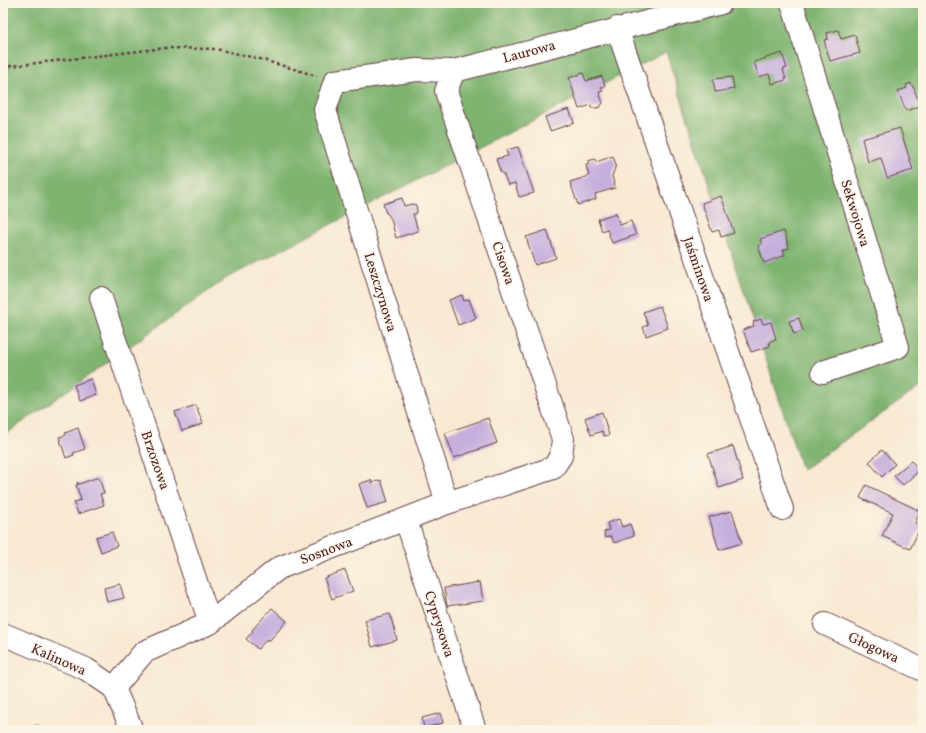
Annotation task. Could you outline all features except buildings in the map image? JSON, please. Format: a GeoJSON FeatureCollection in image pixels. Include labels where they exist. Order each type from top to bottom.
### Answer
{"type":"FeatureCollection","features":[{"type":"Feature","properties":{"kind":"street","name":"Laurowa"},"geometry":{"type":"LineString","coordinates":[[335,81],[417,70],[454,71],[616,28],[721,3]]}},
{"type":"Feature","properties":{"kind":"street","name":"Sekwojowa"},"geometry":{"type":"LineString","coordinates":[[792,3],[898,347],[822,372]]}},
{"type":"Feature","properties":{"kind":"street","name":"Jaśminowa"},"geometry":{"type":"LineString","coordinates":[[616,28],[782,509]]}},
{"type":"Feature","properties":{"kind":"street","name":"Cisowa"},"geometry":{"type":"LineString","coordinates":[[454,71],[446,91],[563,439],[561,456]]}},
{"type":"Feature","properties":{"kind":"street","name":"Leszczynowa"},"geometry":{"type":"LineString","coordinates":[[335,81],[325,110],[447,503]]}},
{"type":"Feature","properties":{"kind":"street","name":"Brzozowa"},"geometry":{"type":"LineString","coordinates":[[101,298],[210,622]]}},
{"type":"Feature","properties":{"kind":"street","name":"Sosnowa"},"geometry":{"type":"LineString","coordinates":[[114,688],[144,652],[210,622],[279,568],[447,503],[553,468],[561,456]]}},
{"type":"Feature","properties":{"kind":"street","name":"Cyprysowa"},"geometry":{"type":"LineString","coordinates":[[406,520],[473,729]]}},
{"type":"Feature","properties":{"kind":"street","name":"Głogowa"},"geometry":{"type":"LineString","coordinates":[[825,624],[923,670]]}},
{"type":"Feature","properties":{"kind":"street","name":"Kalinowa"},"geometry":{"type":"LineString","coordinates":[[3,634],[86,669],[114,688]]}},
{"type":"Feature","properties":{"kind":"street"},"geometry":{"type":"LineString","coordinates":[[114,688],[132,730]]}},
{"type":"Feature","properties":{"kind":"path"},"geometry":{"type":"LineString","coordinates":[[3,67],[165,48],[216,49],[260,59],[335,81]]}},
{"type":"Feature","properties":{"kind":"green space"},"geometry":{"type":"Polygon","coordinates":[[[3,3],[923,3],[923,385],[802,470],[666,52],[227,278],[3,436],[3,3]]]}}]}
